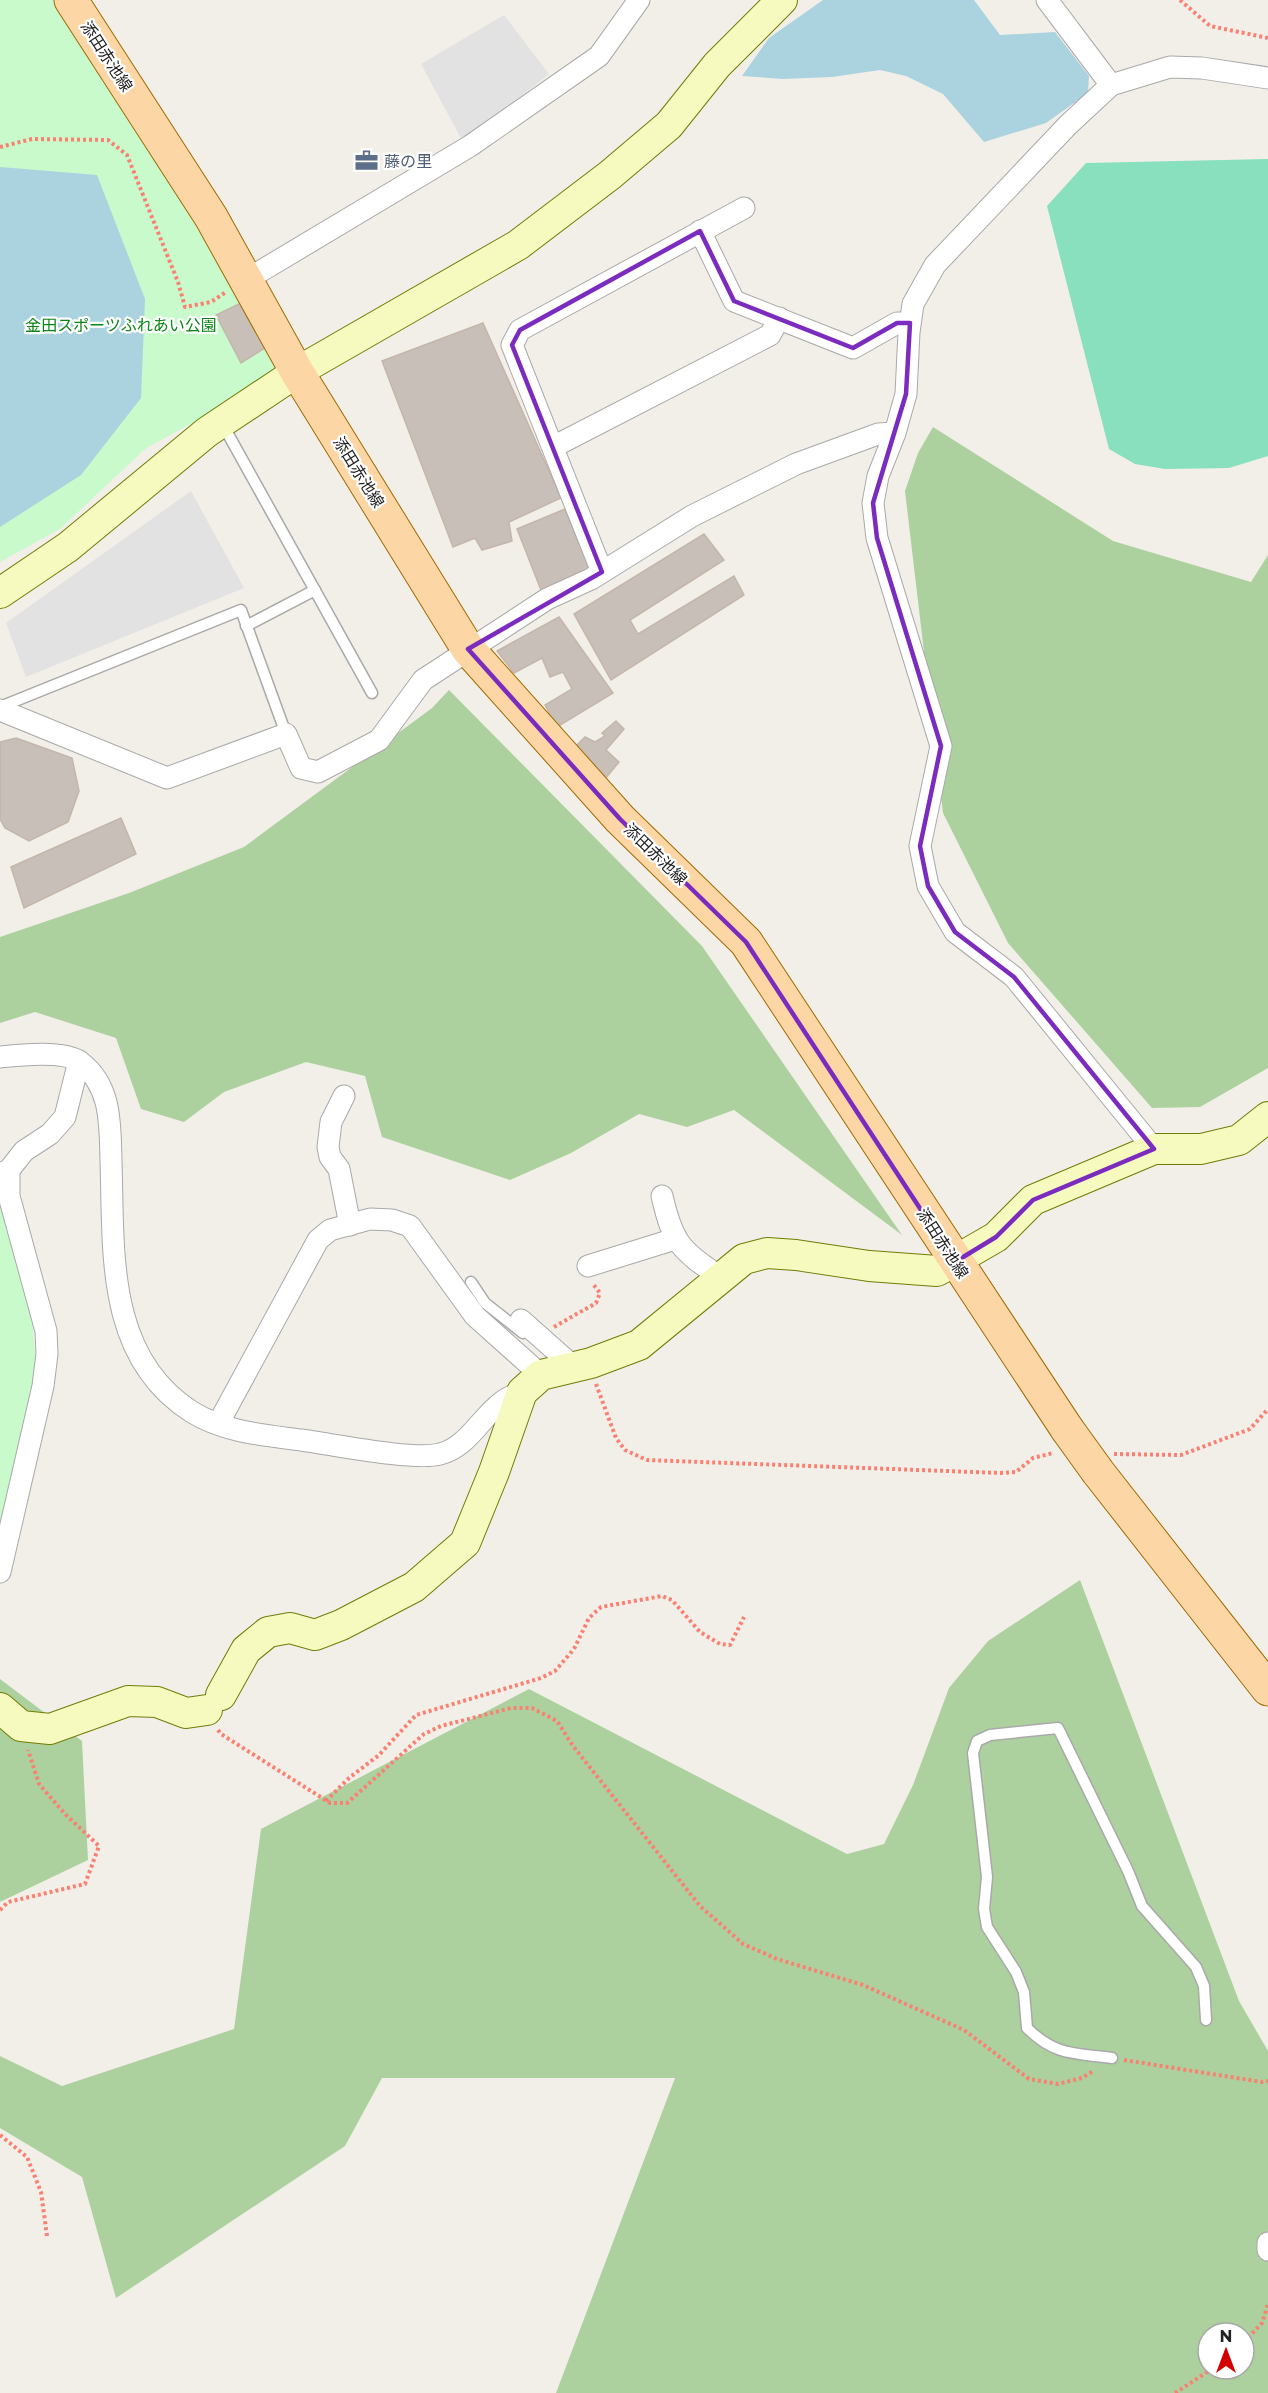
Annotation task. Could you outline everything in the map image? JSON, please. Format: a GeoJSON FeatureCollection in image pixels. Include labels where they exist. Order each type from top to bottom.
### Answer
{"type":"FeatureCollection","features":[{"type":"Feature","properties":{"kind":"main road","name":"添田赤池線"},"geometry":{"type":"LineString","coordinates":[[71,0],[211,217],[297,372],[468,649],[620,819],[746,942],[955,1262],[1062,1441],[1106,1463],[1268,1689]]}},
{"type":"Feature","properties":{"kind":"street"},"geometry":{"type":"LineString","coordinates":[[246,280],[470,146],[599,56],[639,0]]}},
{"type":"Feature","properties":{"kind":"street"},"geometry":{"type":"LineString","coordinates":[[0,593],[68,547],[221,422],[297,372],[518,244],[610,175],[669,125],[717,65],[782,0]]}},
{"type":"Feature","properties":{"kind":"street"},"geometry":{"type":"LineString","coordinates":[[1047,0],[1111,85]]}},
{"type":"Feature","properties":{"kind":"street"},"geometry":{"type":"LineString","coordinates":[[1154,1149],[1014,977],[955,932],[928,886],[920,846],[941,746],[877,538],[873,503],[878,476],[895,433],[906,394],[913,304],[935,265],[1068,125],[1111,85],[1170,67],[1202,68],[1268,78]]}},
{"type":"Feature","properties":{"kind":"street"},"geometry":{"type":"LineString","coordinates":[[602,572],[512,345],[520,330],[744,208]]}},
{"type":"Feature","properties":{"kind":"street"},"geometry":{"type":"LineString","coordinates":[[700,231],[734,301],[853,348],[897,323],[910,322]]}},
{"type":"Feature","properties":{"kind":"street"},"geometry":{"type":"LineString","coordinates":[[553,447],[770,335],[778,318]]}},
{"type":"Feature","properties":{"kind":"street"},"geometry":{"type":"LineString","coordinates":[[0,709],[167,778],[286,734],[301,768],[318,772],[379,740],[423,680],[548,599],[602,572],[692,516],[796,464],[878,434],[895,433]]}},
{"type":"Feature","properties":{"kind":"street"},"geometry":{"type":"LineString","coordinates":[[0,1057],[35,1053],[79,1060],[100,1083],[110,1114],[114,1273],[129,1338],[156,1382],[192,1412],[246,1433],[412,1455],[441,1454],[462,1442],[502,1401],[557,1371],[639,1346],[744,1259],[768,1253],[937,1271],[996,1237],[1033,1200],[1154,1149],[1201,1149],[1239,1140],[1268,1118]]}},
{"type":"Feature","properties":{"kind":"street"},"geometry":{"type":"LineString","coordinates":[[0,1572],[43,1386],[47,1354],[46,1331],[9,1196],[5,1172],[24,1150],[50,1134],[65,1117],[79,1060]]}},
{"type":"Feature","properties":{"kind":"street"},"geometry":{"type":"LineString","coordinates":[[344,1096],[331,1122],[328,1147],[330,1158],[339,1168],[350,1225]]}},
{"type":"Feature","properties":{"kind":"street"},"geometry":{"type":"LineString","coordinates":[[662,1196],[669,1228],[675,1239],[700,1263],[720,1277]]}},
{"type":"Feature","properties":{"kind":"street"},"geometry":{"type":"LineString","coordinates":[[218,1424],[318,1240],[330,1230],[370,1219],[392,1220],[410,1226],[475,1316],[557,1371]]}},
{"type":"Feature","properties":{"kind":"street"},"geometry":{"type":"LineString","coordinates":[[588,1266],[675,1239]]}},
{"type":"Feature","properties":{"kind":"street"},"geometry":{"type":"LineString","coordinates":[[521,1320],[538,1336],[557,1371]]}},
{"type":"Feature","properties":{"kind":"street"},"geometry":{"type":"LineString","coordinates":[[10,1717],[50,1729],[128,1701],[157,1702],[186,1713],[214,1702],[246,1650],[268,1632],[290,1628],[315,1635],[341,1625],[414,1587],[465,1543],[494,1472],[557,1371]]}},
{"type":"Feature","properties":{"kind":"street"},"geometry":{"type":"LineString","coordinates":[[1268,2243],[1268,2250]]}},
{"type":"Feature","properties":{"kind":"lane"},"geometry":{"type":"LineString","coordinates":[[221,422],[372,693]]}},
{"type":"Feature","properties":{"kind":"lane"},"geometry":{"type":"LineString","coordinates":[[246,626],[315,590]]}},
{"type":"Feature","properties":{"kind":"lane"},"geometry":{"type":"LineString","coordinates":[[0,709],[241,610],[286,734]]}},
{"type":"Feature","properties":{"kind":"lane"},"geometry":{"type":"LineString","coordinates":[[471,1282],[494,1310],[521,1332],[557,1371]]}},
{"type":"Feature","properties":{"kind":"lane"},"geometry":{"type":"LineString","coordinates":[[1112,2058],[1062,2052],[1044,2044],[1027,2028],[1024,1992],[1016,1972],[987,1927],[984,1909],[987,1877],[973,1753],[977,1741],[990,1735],[1058,1728],[1128,1870],[1142,1906],[1196,1966],[1204,1986],[1206,2020]]}},
{"type":"Feature","properties":{"kind":"path"},"geometry":{"type":"LineString","coordinates":[[1180,0],[1210,26],[1268,38]]}},
{"type":"Feature","properties":{"kind":"path"},"geometry":{"type":"LineString","coordinates":[[0,147],[32,139],[108,140],[128,155],[178,282],[185,307],[211,302],[246,280]]}},
{"type":"Feature","properties":{"kind":"path"},"geometry":{"type":"LineString","coordinates":[[538,1336],[596,1303],[600,1293],[588,1276],[588,1266]]}},
{"type":"Feature","properties":{"kind":"path"},"geometry":{"type":"LineString","coordinates":[[557,1371],[604,1411],[616,1438],[625,1450],[646,1460],[1001,1473],[1016,1472],[1062,1441]]}},
{"type":"Feature","properties":{"kind":"path"},"geometry":{"type":"LineString","coordinates":[[1106,1463],[1181,1455],[1250,1429],[1268,1409]]}},
{"type":"Feature","properties":{"kind":"path"},"geometry":{"type":"LineString","coordinates":[[326,1801],[349,1778],[379,1755],[416,1715],[541,1678],[555,1671],[574,1649],[589,1618],[601,1607],[662,1596],[672,1600],[700,1632],[720,1644],[730,1645],[744,1617]]}},
{"type":"Feature","properties":{"kind":"path"},"geometry":{"type":"LineString","coordinates":[[214,1702],[221,1734],[326,1801],[347,1803],[424,1734],[441,1725],[511,1708],[532,1708],[557,1721],[573,1746],[700,1906],[743,1944],[777,1959],[863,1984],[964,2030],[1029,2079],[1058,2084],[1082,2078],[1112,2058],[1262,2082],[1268,2081]]}},
{"type":"Feature","properties":{"kind":"path"},"geometry":{"type":"LineString","coordinates":[[0,1910],[8,1902],[85,1884],[99,1846],[65,1814],[39,1784],[10,1717]]}},
{"type":"Feature","properties":{"kind":"path"},"geometry":{"type":"LineString","coordinates":[[0,2135],[27,2157],[41,2192],[47,2236]]}},
{"type":"Feature","properties":{"kind":"path"},"geometry":{"type":"LineString","coordinates":[[1256,2329],[1262,2323],[1268,2304]]}},
{"type":"Feature","properties":{"kind":"path"},"geometry":{"type":"LineString","coordinates":[[1175,2393],[1196,2379]]}},
{"type":"Feature","properties":{"kind":"highlighted area"},"geometry":{"type":"Polygon","coordinates":[[[700,231],[734,301],[853,348],[897,323],[910,323],[906,394],[873,503],[877,538],[941,746],[920,846],[928,886],[955,932],[1014,977],[1154,1149],[1033,1200],[996,1237],[955,1262],[746,942],[620,819],[468,649],[602,572],[512,345],[520,330],[700,231]]]}},
{"type":"Feature","properties":{"kind":"green space","name":"金田スポーツふれあい公園"},"geometry":{"type":"Polygon","coordinates":[[[0,0],[57,0],[141,122],[282,373],[145,449],[60,529],[0,562],[0,0]]]}},
{"type":"Feature","properties":{"kind":"green space"},"geometry":{"type":"Polygon","coordinates":[[[1268,159],[1268,456],[1229,468],[1165,469],[1135,464],[1109,449],[1047,206],[1086,163],[1268,159]]]}},
{"type":"Feature","properties":{"kind":"green space"},"geometry":{"type":"Polygon","coordinates":[[[933,427],[1113,541],[1251,582],[1268,555],[1268,1068],[1200,1107],[1152,1108],[1008,943],[943,813],[905,491],[918,453],[933,427]]]}},
{"type":"Feature","properties":{"kind":"green space"},"geometry":{"type":"Polygon","coordinates":[[[449,690],[702,946],[902,1235],[734,1110],[687,1127],[639,1114],[571,1153],[510,1180],[382,1137],[365,1076],[306,1062],[224,1092],[184,1122],[141,1109],[116,1038],[35,1012],[0,1023],[0,937],[129,893],[244,847],[432,708],[449,690]]]}},
{"type":"Feature","properties":{"kind":"green space"},"geometry":{"type":"Polygon","coordinates":[[[0,1193],[31,1303],[37,1379],[0,1555],[0,1193]]]}},
{"type":"Feature","properties":{"kind":"green space"},"geometry":{"type":"Polygon","coordinates":[[[1080,1580],[1239,2001],[1268,2051],[1268,2393],[556,2393],[675,2078],[382,2078],[345,2146],[116,2298],[82,2177],[0,2128],[0,2056],[62,2086],[234,2029],[261,1829],[529,1689],[847,1854],[884,1844],[913,1785],[949,1688],[988,1641],[1080,1580]]]}},
{"type":"Feature","properties":{"kind":"green space"},"geometry":{"type":"Polygon","coordinates":[[[0,1679],[82,1741],[88,1860],[0,1902],[0,1679]]]}},
{"type":"Feature","properties":{"kind":"shaded area"},"geometry":{"type":"Polygon","coordinates":[[[504,15],[549,74],[463,142],[421,64],[504,15]]]}},
{"type":"Feature","properties":{"kind":"shaded area"},"geometry":{"type":"Polygon","coordinates":[[[191,491],[244,588],[26,677],[6,623],[191,491]]]}},
{"type":"Feature","properties":{"kind":"water"},"geometry":{"type":"Polygon","coordinates":[[[823,0],[974,0],[1000,35],[1055,32],[1089,76],[1088,93],[1046,123],[984,142],[943,94],[906,76],[880,70],[832,77],[783,79],[742,76],[769,38],[823,0]]]}},
{"type":"Feature","properties":{"kind":"water"},"geometry":{"type":"Polygon","coordinates":[[[0,167],[97,175],[145,299],[141,398],[81,475],[0,527],[0,167]]]}},
{"type":"Feature","properties":{"kind":"building"},"geometry":{"type":"Polygon","coordinates":[[[241,303],[268,346],[241,363],[216,315],[241,303]]]}},
{"type":"Feature","properties":{"kind":"building"},"geometry":{"type":"Polygon","coordinates":[[[483,323],[561,498],[509,522],[512,541],[482,550],[475,538],[453,547],[382,361],[483,323]]]}},
{"type":"Feature","properties":{"kind":"building"},"geometry":{"type":"Polygon","coordinates":[[[565,509],[590,569],[541,590],[517,529],[565,509]]]}},
{"type":"Feature","properties":{"kind":"building"},"geometry":{"type":"Polygon","coordinates":[[[704,534],[724,560],[630,620],[638,634],[734,576],[744,595],[611,680],[574,614],[704,534]]]}},
{"type":"Feature","properties":{"kind":"building"},"geometry":{"type":"Polygon","coordinates":[[[559,617],[613,693],[557,727],[545,705],[572,689],[563,672],[550,677],[542,658],[514,673],[497,651],[559,617]]]}},
{"type":"Feature","properties":{"kind":"building"},"geometry":{"type":"Polygon","coordinates":[[[616,721],[624,729],[606,750],[619,762],[605,779],[573,749],[585,737],[595,742],[605,736],[602,733],[616,721]]]}},
{"type":"Feature","properties":{"kind":"building"},"geometry":{"type":"Polygon","coordinates":[[[16,738],[72,758],[79,791],[68,822],[29,841],[5,828],[0,819],[0,742],[16,738]]]}},
{"type":"Feature","properties":{"kind":"building"},"geometry":{"type":"Polygon","coordinates":[[[121,818],[136,854],[24,908],[11,867],[121,818]]]}},
{"type":"Feature","properties":{"kind":"place","name":"藤の里"},"geometry":{"type":"Point","coordinates":[366,161]}}]}
